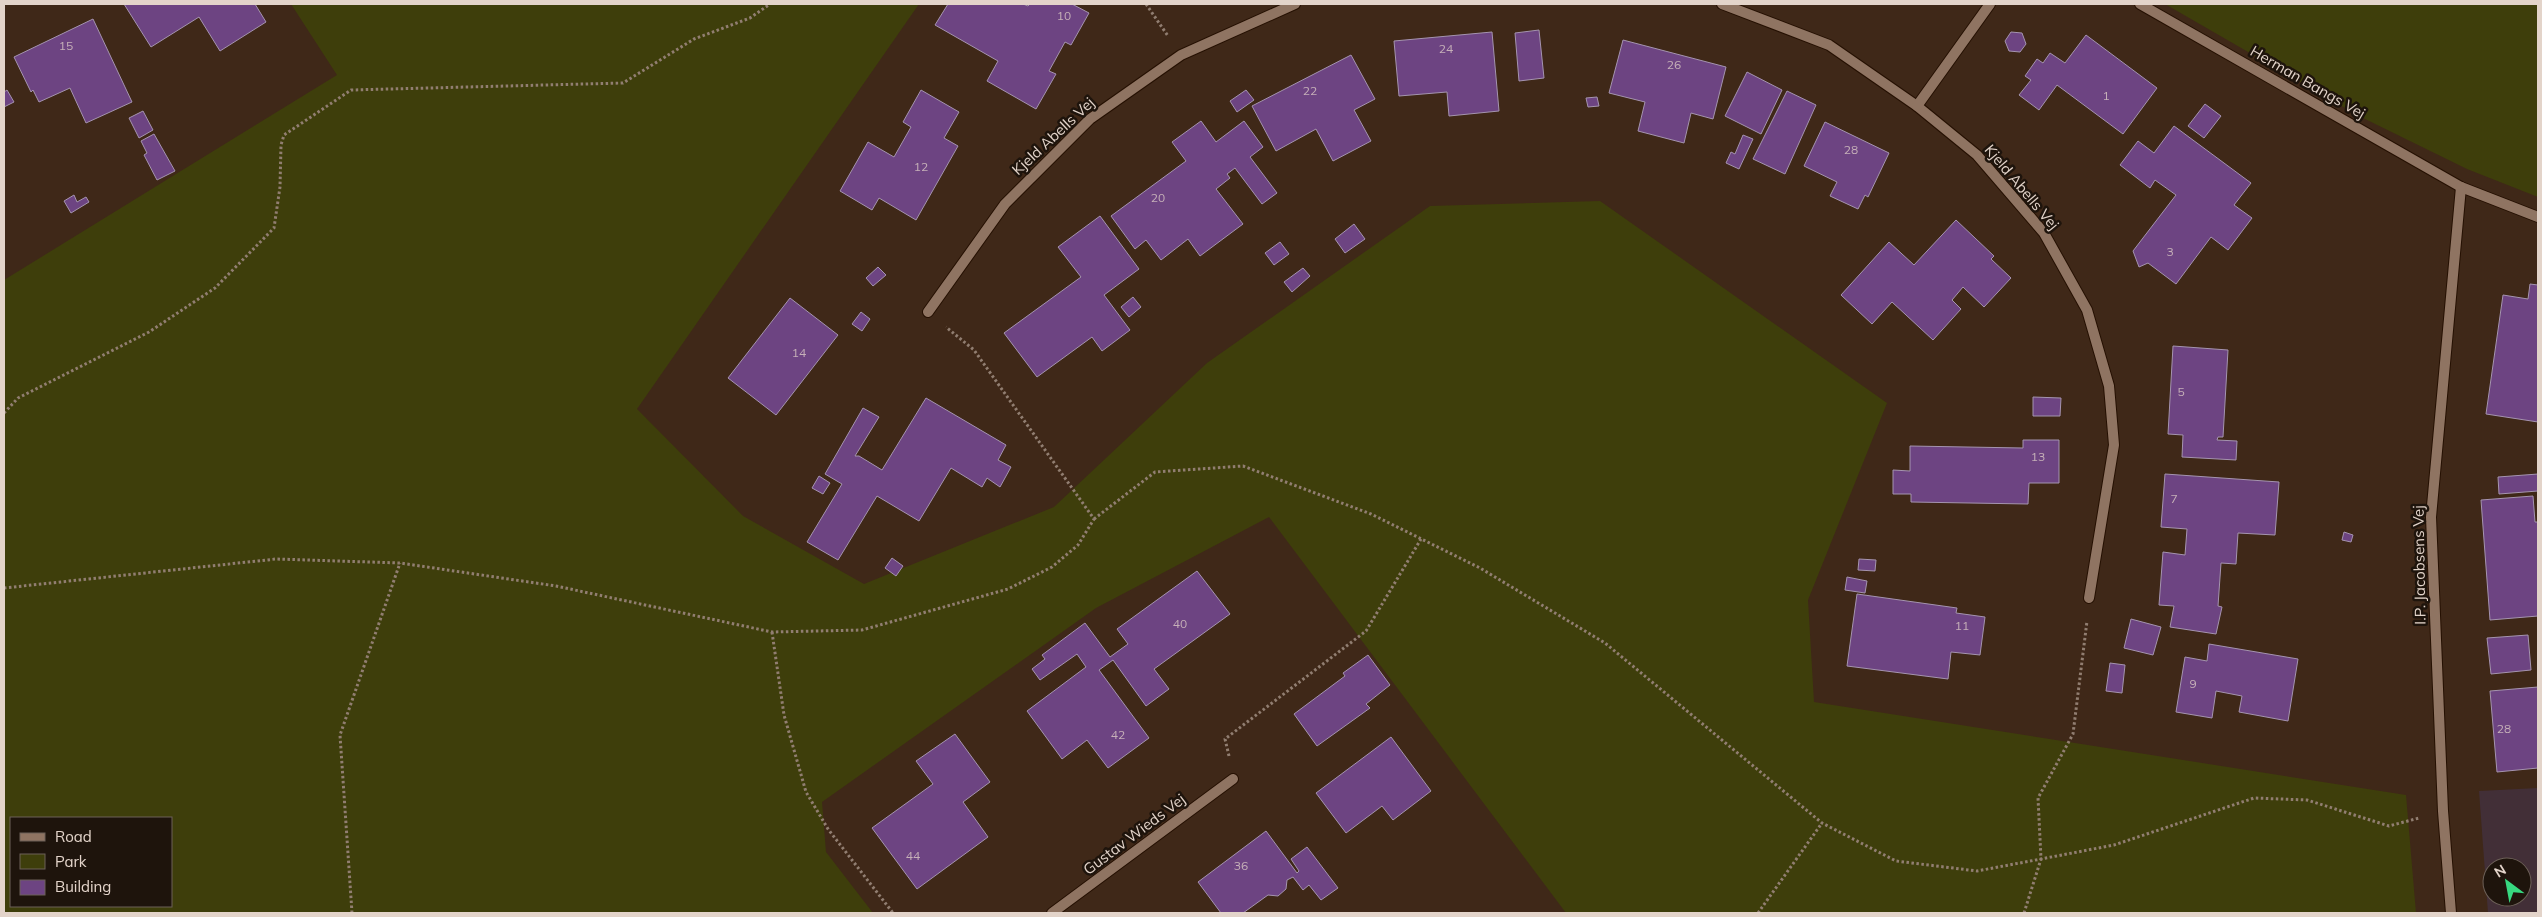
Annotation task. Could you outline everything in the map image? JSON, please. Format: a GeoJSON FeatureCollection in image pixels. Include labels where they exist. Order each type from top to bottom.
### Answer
{"type":"FeatureCollection","features":[{"type":"Feature","properties":{"kind":"street","name":"Kjeld Abells Vej"},"geometry":{"type":"LineString","coordinates":[[928,312],[1004,204],[1090,119],[1181,55],[1295,4]]}},
{"type":"Feature","properties":{"kind":"street","name":"Kjeld Abells Vej"},"geometry":{"type":"LineString","coordinates":[[1722,4],[1829,45],[1917,106],[1977,155],[2044,234],[2087,310],[2109,386],[2114,445],[2089,598]]}},
{"type":"Feature","properties":{"kind":"street"},"geometry":{"type":"LineString","coordinates":[[1917,106],[1990,4]]}},
{"type":"Feature","properties":{"kind":"street","name":"Herman Bangs Vej"},"geometry":{"type":"LineString","coordinates":[[2140,4],[2461,187],[2538,217]]}},
{"type":"Feature","properties":{"kind":"street","name":"I.P. Jacobsens Vej"},"geometry":{"type":"LineString","coordinates":[[2451,913],[2443,811],[2430,517],[2461,187]]}},
{"type":"Feature","properties":{"kind":"street","name":"Gustav Wieds Vej"},"geometry":{"type":"LineString","coordinates":[[1052,913],[1233,779]]}},
{"type":"Feature","properties":{"kind":"path"},"geometry":{"type":"LineString","coordinates":[[4,413],[18,398],[148,332],[215,288],[274,228],[280,187],[281,146],[284,135],[352,90],[623,83],[694,39],[750,18],[770,4]]}},
{"type":"Feature","properties":{"kind":"path"},"geometry":{"type":"LineString","coordinates":[[1146,4],[1181,55]]}},
{"type":"Feature","properties":{"kind":"path"},"geometry":{"type":"LineString","coordinates":[[928,312],[974,350],[1094,519]]}},
{"type":"Feature","properties":{"kind":"path"},"geometry":{"type":"LineString","coordinates":[[4,588],[276,559],[400,562],[556,586],[772,632],[862,630],[1008,589],[1052,567],[1078,545],[1094,519],[1155,472],[1242,466],[1371,514],[1480,568],[1605,643],[1822,823],[1896,862],[1977,871],[2041,860],[2114,845],[2254,798],[2307,800],[2389,826],[2443,811]]}},
{"type":"Feature","properties":{"kind":"path"},"geometry":{"type":"LineString","coordinates":[[1233,779],[1225,739],[1366,631],[1421,539]]}},
{"type":"Feature","properties":{"kind":"path"},"geometry":{"type":"LineString","coordinates":[[352,913],[340,734],[400,562]]}},
{"type":"Feature","properties":{"kind":"path"},"geometry":{"type":"LineString","coordinates":[[2024,913],[2041,860],[2038,798],[2073,734],[2089,598]]}},
{"type":"Feature","properties":{"kind":"path"},"geometry":{"type":"LineString","coordinates":[[772,632],[784,714],[806,792],[828,829],[893,913]]}},
{"type":"Feature","properties":{"kind":"path"},"geometry":{"type":"LineString","coordinates":[[1758,913],[1822,823]]}},
{"type":"Feature","properties":{"kind":"shaded area"},"geometry":{"type":"Polygon","coordinates":[[[2538,788],[2538,913],[2488,913],[2488,907],[2532,907],[2532,857],[2484,857],[2479,791],[2538,788]]]}},
{"type":"Feature","properties":{"kind":"green space"},"geometry":{"type":"Polygon","coordinates":[[[291,4],[919,4],[637,409],[743,516],[864,584],[1054,507],[1207,363],[1430,206],[1600,201],[1887,403],[1808,600],[1814,702],[2406,795],[2416,913],[1566,913],[1269,517],[1096,608],[822,802],[826,852],[873,913],[4,913],[4,280],[337,75],[291,4]]]}},
{"type":"Feature","properties":{"kind":"green space"},"geometry":{"type":"Polygon","coordinates":[[[2165,4],[2538,4],[2538,197],[2467,169],[2359,116],[2165,4]]]}},
{"type":"Feature","properties":{"kind":"building"},"geometry":{"type":"Polygon","coordinates":[[[124,4],[255,4],[266,22],[220,51],[199,17],[151,47],[124,4]]]}},
{"type":"Feature","properties":{"kind":"building"},"geometry":{"type":"Polygon","coordinates":[[[948,4],[1023,4],[1028,6],[1030,4],[1072,4],[1089,13],[1071,45],[1065,42],[1049,71],[1056,74],[1036,109],[987,81],[998,61],[935,25],[948,4]]]}},
{"type":"Feature","properties":{"kind":"building"},"geometry":{"type":"Polygon","coordinates":[[[93,19],[132,102],[86,123],[70,88],[39,102],[33,90],[31,92],[14,57],[93,19]]]}},
{"type":"Feature","properties":{"kind":"building"},"geometry":{"type":"Polygon","coordinates":[[[1539,30],[1544,78],[1519,81],[1515,33],[1539,30]]]}},
{"type":"Feature","properties":{"kind":"building"},"geometry":{"type":"Polygon","coordinates":[[[1492,32],[1499,111],[1449,116],[1447,92],[1399,96],[1394,41],[1492,32]]]}},
{"type":"Feature","properties":{"kind":"building"},"geometry":{"type":"Polygon","coordinates":[[[2011,32],[2022,33],[2026,44],[2020,52],[2009,51],[2005,41],[2011,32]]]}},
{"type":"Feature","properties":{"kind":"building"},"geometry":{"type":"Polygon","coordinates":[[[2086,35],[2157,88],[2123,134],[2057,85],[2039,110],[2019,95],[2031,80],[2025,76],[2037,59],[2043,63],[2050,53],[2065,63],[2086,35]]]}},
{"type":"Feature","properties":{"kind":"building"},"geometry":{"type":"Polygon","coordinates":[[[1623,40],[1726,67],[1713,119],[1691,113],[1684,143],[1638,131],[1645,102],[1609,93],[1623,40]]]}},
{"type":"Feature","properties":{"kind":"building"},"geometry":{"type":"Polygon","coordinates":[[[1351,55],[1375,99],[1354,110],[1371,141],[1333,161],[1316,129],[1276,151],[1252,106],[1351,55]]]}},
{"type":"Feature","properties":{"kind":"building"},"geometry":{"type":"Polygon","coordinates":[[[1747,72],[1782,90],[1761,134],[1725,116],[1747,72]]]}},
{"type":"Feature","properties":{"kind":"building"},"geometry":{"type":"Polygon","coordinates":[[[7,90],[14,102],[4,107],[4,92],[7,90]]]}},
{"type":"Feature","properties":{"kind":"building"},"geometry":{"type":"Polygon","coordinates":[[[921,90],[959,112],[944,138],[958,146],[916,220],[879,198],[872,210],[840,191],[868,142],[894,157],[911,127],[903,122],[921,90]]]}},
{"type":"Feature","properties":{"kind":"building"},"geometry":{"type":"Polygon","coordinates":[[[1246,90],[1254,100],[1237,112],[1230,101],[1246,90]]]}},
{"type":"Feature","properties":{"kind":"building"},"geometry":{"type":"Polygon","coordinates":[[[1787,91],[1816,105],[1785,174],[1753,159],[1787,91]]]}},
{"type":"Feature","properties":{"kind":"building"},"geometry":{"type":"Polygon","coordinates":[[[1597,97],[1599,106],[1588,107],[1586,98],[1597,97]]]}},
{"type":"Feature","properties":{"kind":"building"},"geometry":{"type":"Polygon","coordinates":[[[2205,104],[2221,116],[2204,138],[2188,126],[2205,104]]]}},
{"type":"Feature","properties":{"kind":"building"},"geometry":{"type":"Polygon","coordinates":[[[143,111],[153,130],[139,138],[129,118],[143,111]]]}},
{"type":"Feature","properties":{"kind":"building"},"geometry":{"type":"Polygon","coordinates":[[[1201,121],[1216,142],[1244,121],[1263,147],[1250,157],[1277,193],[1262,204],[1235,168],[1227,174],[1230,178],[1216,189],[1243,224],[1200,256],[1188,239],[1161,260],[1146,240],[1135,249],[1111,216],[1186,161],[1172,142],[1201,121]]]}},
{"type":"Feature","properties":{"kind":"building"},"geometry":{"type":"Polygon","coordinates":[[[1825,122],[1889,153],[1868,197],[1865,195],[1858,209],[1830,196],[1837,182],[1804,166],[1825,122]]]}},
{"type":"Feature","properties":{"kind":"building"},"geometry":{"type":"Polygon","coordinates":[[[2174,126],[2251,183],[2234,205],[2252,218],[2228,250],[2211,237],[2176,284],[2148,263],[2139,267],[2133,251],[2176,195],[2155,180],[2150,188],[2120,165],[2138,141],[2154,153],[2174,126]]]}},
{"type":"Feature","properties":{"kind":"building"},"geometry":{"type":"Polygon","coordinates":[[[154,134],[175,171],[157,180],[144,155],[147,153],[141,141],[154,134]]]}},
{"type":"Feature","properties":{"kind":"building"},"geometry":{"type":"Polygon","coordinates":[[[1743,135],[1753,139],[1739,169],[1726,163],[1731,152],[1735,154],[1743,135]]]}},
{"type":"Feature","properties":{"kind":"building"},"geometry":{"type":"Polygon","coordinates":[[[74,195],[77,202],[86,197],[89,202],[71,213],[64,201],[74,195]]]}},
{"type":"Feature","properties":{"kind":"building"},"geometry":{"type":"Polygon","coordinates":[[[1100,216],[1139,269],[1104,295],[1130,330],[1102,351],[1092,337],[1037,377],[1004,333],[1081,277],[1058,247],[1100,216]]]}},
{"type":"Feature","properties":{"kind":"building"},"geometry":{"type":"Polygon","coordinates":[[[1956,220],[1994,256],[1991,259],[2011,278],[1984,307],[1963,287],[1952,300],[1961,309],[1933,340],[1892,302],[1872,324],[1841,295],[1889,242],[1914,265],[1956,220]]]}},
{"type":"Feature","properties":{"kind":"building"},"geometry":{"type":"Polygon","coordinates":[[[1354,224],[1365,239],[1345,253],[1335,239],[1354,224]]]}},
{"type":"Feature","properties":{"kind":"building"},"geometry":{"type":"Polygon","coordinates":[[[1280,242],[1289,254],[1274,265],[1265,253],[1280,242]]]}},
{"type":"Feature","properties":{"kind":"building"},"geometry":{"type":"Polygon","coordinates":[[[878,267],[886,275],[873,286],[866,278],[878,267]]]}},
{"type":"Feature","properties":{"kind":"building"},"geometry":{"type":"Polygon","coordinates":[[[1303,268],[1310,276],[1292,292],[1284,282],[1303,268]]]}},
{"type":"Feature","properties":{"kind":"building"},"geometry":{"type":"Polygon","coordinates":[[[2530,284],[2538,285],[2538,422],[2486,414],[2503,295],[2528,299],[2530,284]]]}},
{"type":"Feature","properties":{"kind":"building"},"geometry":{"type":"Polygon","coordinates":[[[1133,297],[1141,307],[1129,317],[1121,307],[1133,297]]]}},
{"type":"Feature","properties":{"kind":"building"},"geometry":{"type":"Polygon","coordinates":[[[790,298],[838,335],[776,415],[728,378],[790,298]]]}},
{"type":"Feature","properties":{"kind":"building"},"geometry":{"type":"Polygon","coordinates":[[[861,312],[870,319],[862,331],[852,324],[861,312]]]}},
{"type":"Feature","properties":{"kind":"building"},"geometry":{"type":"Polygon","coordinates":[[[2173,346],[2228,350],[2223,437],[2218,437],[2217,440],[2237,441],[2236,460],[2182,457],[2183,435],[2168,434],[2173,346]]]}},
{"type":"Feature","properties":{"kind":"building"},"geometry":{"type":"Polygon","coordinates":[[[2033,397],[2061,398],[2060,416],[2033,416],[2033,397]]]}},
{"type":"Feature","properties":{"kind":"building"},"geometry":{"type":"Polygon","coordinates":[[[926,398],[1006,445],[998,460],[1011,467],[1000,487],[987,478],[982,487],[951,468],[919,521],[877,496],[838,560],[807,542],[842,484],[825,474],[863,408],[879,417],[855,456],[859,456],[882,470],[926,398]]]}},
{"type":"Feature","properties":{"kind":"building"},"geometry":{"type":"Polygon","coordinates":[[[2023,440],[2059,440],[2059,483],[2029,483],[2028,504],[1911,502],[1911,494],[1893,494],[1893,470],[1910,471],[1910,446],[2023,448],[2023,440]]]}},
{"type":"Feature","properties":{"kind":"building"},"geometry":{"type":"Polygon","coordinates":[[[2165,474],[2279,482],[2275,535],[2238,533],[2236,564],[2221,563],[2218,606],[2222,607],[2216,634],[2170,627],[2174,606],[2159,605],[2163,552],[2185,555],[2187,529],[2161,527],[2165,474]]]}},
{"type":"Feature","properties":{"kind":"building"},"geometry":{"type":"Polygon","coordinates":[[[2538,474],[2538,491],[2499,494],[2498,477],[2538,474]]]}},
{"type":"Feature","properties":{"kind":"building"},"geometry":{"type":"Polygon","coordinates":[[[819,476],[830,483],[823,494],[812,488],[819,476]]]}},
{"type":"Feature","properties":{"kind":"building"},"geometry":{"type":"Polygon","coordinates":[[[2533,496],[2535,522],[2538,522],[2538,616],[2490,620],[2481,500],[2533,496]]]}},
{"type":"Feature","properties":{"kind":"building"},"geometry":{"type":"Polygon","coordinates":[[[2344,532],[2353,535],[2351,542],[2342,540],[2344,532]]]}},
{"type":"Feature","properties":{"kind":"building"},"geometry":{"type":"Polygon","coordinates":[[[892,558],[903,566],[896,576],[885,568],[892,558]]]}},
{"type":"Feature","properties":{"kind":"building"},"geometry":{"type":"Polygon","coordinates":[[[1859,559],[1876,560],[1875,571],[1858,570],[1859,559]]]}},
{"type":"Feature","properties":{"kind":"building"},"geometry":{"type":"Polygon","coordinates":[[[1197,571],[1230,614],[1154,669],[1169,689],[1146,706],[1113,660],[1099,670],[1149,738],[1108,768],[1087,740],[1062,759],[1027,711],[1086,667],[1077,654],[1040,680],[1032,669],[1045,659],[1042,655],[1085,623],[1110,657],[1128,644],[1117,629],[1197,571]]]}},
{"type":"Feature","properties":{"kind":"building"},"geometry":{"type":"Polygon","coordinates":[[[1847,577],[1867,581],[1865,593],[1845,590],[1847,577]]]}},
{"type":"Feature","properties":{"kind":"building"},"geometry":{"type":"Polygon","coordinates":[[[1857,594],[1957,608],[1956,613],[1985,617],[1980,655],[1951,652],[1948,679],[1847,666],[1857,594]]]}},
{"type":"Feature","properties":{"kind":"building"},"geometry":{"type":"Polygon","coordinates":[[[2131,619],[2161,627],[2153,655],[2124,648],[2131,619]]]}},
{"type":"Feature","properties":{"kind":"building"},"geometry":{"type":"Polygon","coordinates":[[[2528,635],[2531,670],[2491,674],[2487,638],[2528,635]]]}},
{"type":"Feature","properties":{"kind":"building"},"geometry":{"type":"Polygon","coordinates":[[[2209,644],[2298,659],[2288,721],[2239,712],[2242,696],[2216,691],[2212,718],[2176,712],[2185,657],[2207,661],[2209,644]]]}},
{"type":"Feature","properties":{"kind":"building"},"geometry":{"type":"Polygon","coordinates":[[[1368,655],[1390,685],[1366,704],[1370,708],[1317,746],[1294,714],[1345,676],[1343,673],[1368,655]]]}},
{"type":"Feature","properties":{"kind":"building"},"geometry":{"type":"Polygon","coordinates":[[[2110,663],[2125,665],[2122,693],[2106,691],[2110,663]]]}},
{"type":"Feature","properties":{"kind":"building"},"geometry":{"type":"Polygon","coordinates":[[[2538,687],[2538,768],[2497,772],[2490,691],[2538,687]]]}},
{"type":"Feature","properties":{"kind":"building"},"geometry":{"type":"Polygon","coordinates":[[[955,734],[990,782],[963,802],[988,837],[917,889],[872,828],[933,784],[916,761],[955,734]]]}},
{"type":"Feature","properties":{"kind":"building"},"geometry":{"type":"Polygon","coordinates":[[[1391,737],[1431,791],[1393,820],[1382,806],[1346,833],[1316,793],[1391,737]]]}},
{"type":"Feature","properties":{"kind":"building"},"geometry":{"type":"Polygon","coordinates":[[[1266,831],[1297,873],[1299,871],[1291,859],[1307,847],[1338,888],[1321,900],[1309,885],[1303,890],[1293,877],[1287,880],[1286,889],[1278,896],[1268,895],[1243,913],[1221,913],[1198,882],[1266,831]]]}}]}
